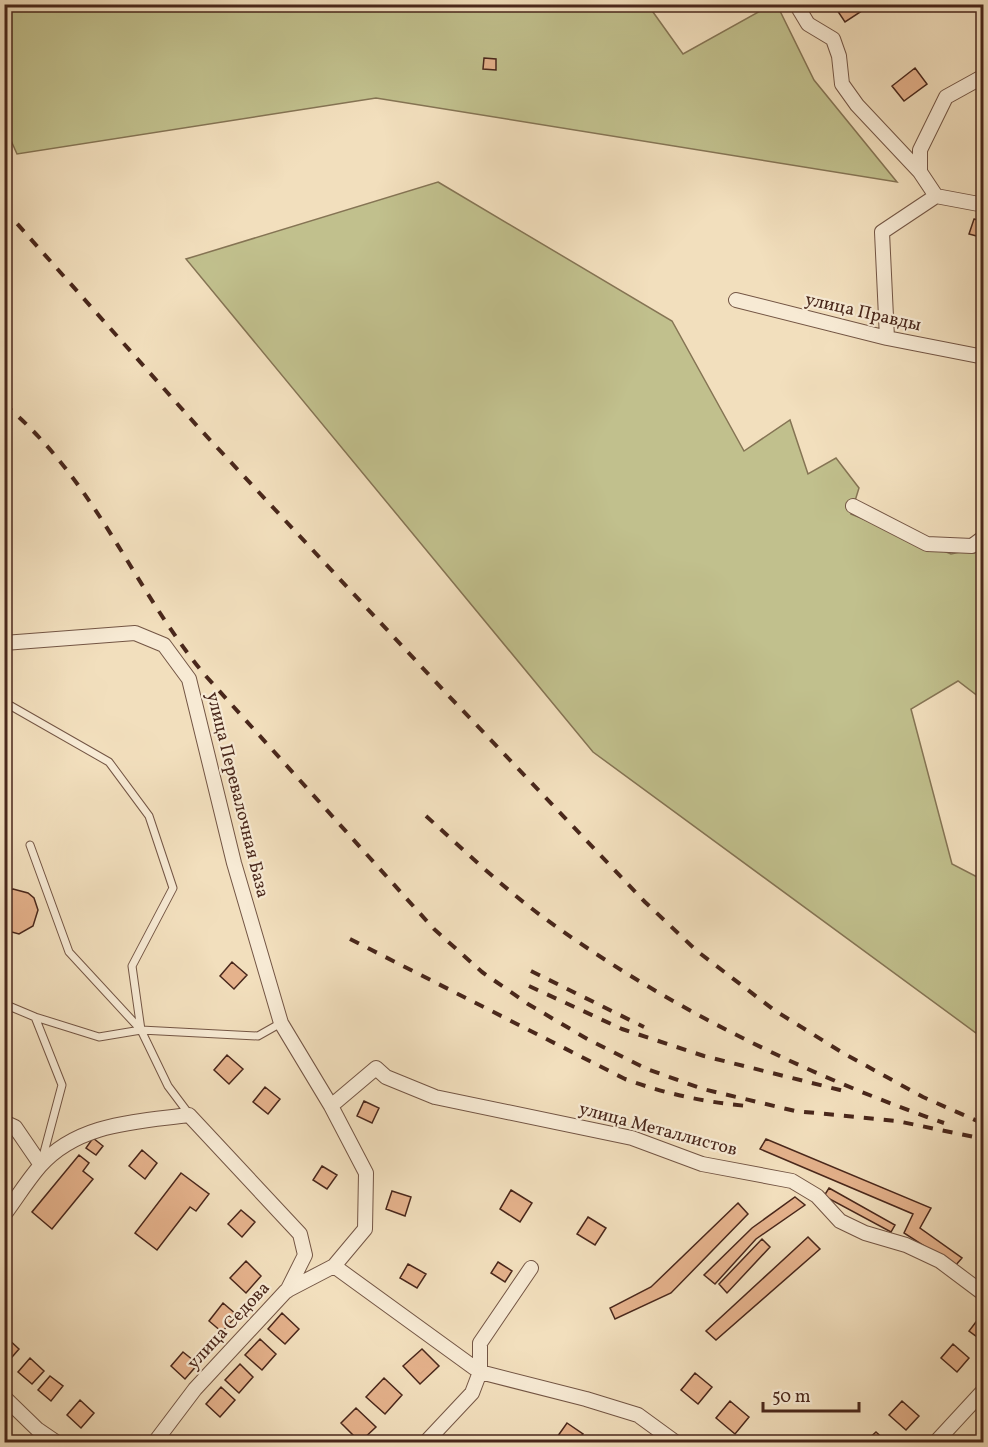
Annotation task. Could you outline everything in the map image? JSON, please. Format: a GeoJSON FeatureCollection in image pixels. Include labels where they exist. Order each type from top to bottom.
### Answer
{"type":"FeatureCollection","features":[{"type":"Feature","properties":{"kind":"street"},"geometry":{"type":"LineString","coordinates":[[796,4],[808,24],[833,39],[839,56],[842,84],[857,105],[920,172],[936,196]]}},
{"type":"Feature","properties":{"kind":"street"},"geometry":{"type":"LineString","coordinates":[[920,172],[920,150],[946,97],[984,76]]}},
{"type":"Feature","properties":{"kind":"street"},"geometry":{"type":"LineString","coordinates":[[887,338],[882,232],[936,196],[984,205]]}},
{"type":"Feature","properties":{"kind":"street","name":"улица Правды"},"geometry":{"type":"LineString","coordinates":[[736,300],[887,338],[984,357]]}},
{"type":"Feature","properties":{"kind":"street"},"geometry":{"type":"LineString","coordinates":[[853,506],[927,544],[972,546],[984,537]]}},
{"type":"Feature","properties":{"kind":"street","name":"улица Перевалочная База"},"geometry":{"type":"LineString","coordinates":[[4,642],[135,633],[164,645],[189,679],[234,863],[281,1023],[331,1106]]}},
{"type":"Feature","properties":{"kind":"street","name":"улица Металлистов"},"geometry":{"type":"LineString","coordinates":[[331,1106],[376,1068],[386,1077],[435,1097],[632,1138],[702,1164],[792,1181],[818,1196],[840,1221],[865,1233],[906,1245],[940,1261],[984,1294]]}},
{"type":"Feature","properties":{"kind":"street","name":"улица Седова"},"geometry":{"type":"LineString","coordinates":[[155,1443],[195,1389],[286,1291],[334,1266],[365,1229],[366,1173],[331,1106]]}},
{"type":"Feature","properties":{"kind":"street"},"geometry":{"type":"LineString","coordinates":[[4,1215],[41,1165],[75,1137],[111,1125],[189,1115],[300,1234],[305,1255],[286,1291]]}},
{"type":"Feature","properties":{"kind":"street"},"geometry":{"type":"LineString","coordinates":[[4,1122],[15,1127],[41,1165]]}},
{"type":"Feature","properties":{"kind":"street"},"geometry":{"type":"LineString","coordinates":[[334,1266],[480,1372],[638,1415],[675,1443]]}},
{"type":"Feature","properties":{"kind":"street"},"geometry":{"type":"LineString","coordinates":[[426,1443],[472,1394],[480,1372],[480,1343],[531,1268]]}},
{"type":"Feature","properties":{"kind":"street"},"geometry":{"type":"LineString","coordinates":[[936,1443],[984,1390]]}},
{"type":"Feature","properties":{"kind":"street"},"geometry":{"type":"LineString","coordinates":[[4,1397],[37,1429],[56,1443]]}},
{"type":"Feature","properties":{"kind":"lane"},"geometry":{"type":"LineString","coordinates":[[4,702],[109,762],[149,816],[173,888],[132,966],[141,1030]]}},
{"type":"Feature","properties":{"kind":"lane"},"geometry":{"type":"LineString","coordinates":[[30,845],[69,952],[141,1030],[168,1086],[189,1115]]}},
{"type":"Feature","properties":{"kind":"lane"},"geometry":{"type":"LineString","coordinates":[[4,1004],[35,1017],[99,1037],[141,1030],[258,1036],[281,1023]]}},
{"type":"Feature","properties":{"kind":"lane"},"geometry":{"type":"LineString","coordinates":[[35,1017],[62,1085],[41,1165]]}},
{"type":"Feature","properties":{"kind":"shaded area"},"geometry":{"type":"Polygon","coordinates":[[[4,5],[661,5],[653,12],[683,54],[771,5],[777,5],[814,80],[897,182],[376,98],[17,154],[5,127],[4,5]]]}},
{"type":"Feature","properties":{"kind":"shaded area"},"geometry":{"type":"Polygon","coordinates":[[[438,182],[672,321],[744,451],[790,420],[808,474],[836,458],[859,488],[851,514],[951,554],[983,547],[983,700],[958,681],[911,709],[952,864],[983,880],[983,1035],[976,1033],[593,752],[186,259],[438,182]]]}},
{"type":"Feature","properties":{"kind":"building"},"geometry":{"type":"Polygon","coordinates":[[[833,4],[867,4],[868,7],[845,22],[833,4]]]}},
{"type":"Feature","properties":{"kind":"building"},"geometry":{"type":"Polygon","coordinates":[[[484,58],[496,59],[496,70],[483,69],[484,58]]]}},
{"type":"Feature","properties":{"kind":"building"},"geometry":{"type":"Polygon","coordinates":[[[915,68],[927,84],[904,101],[892,86],[915,68]]]}},
{"type":"Feature","properties":{"kind":"building"},"geometry":{"type":"Polygon","coordinates":[[[974,219],[984,221],[984,238],[969,234],[974,219]]]}},
{"type":"Feature","properties":{"kind":"building"},"geometry":{"type":"Polygon","coordinates":[[[13,889],[28,893],[34,898],[38,910],[33,926],[19,934],[4,930],[4,892],[13,889]]]}},
{"type":"Feature","properties":{"kind":"building"},"geometry":{"type":"Polygon","coordinates":[[[232,962],[247,975],[234,989],[220,976],[232,962]]]}},
{"type":"Feature","properties":{"kind":"building"},"geometry":{"type":"Polygon","coordinates":[[[227,1055],[243,1069],[229,1084],[214,1070],[227,1055]]]}},
{"type":"Feature","properties":{"kind":"building"},"geometry":{"type":"Polygon","coordinates":[[[265,1087],[280,1099],[268,1114],[253,1102],[265,1087]]]}},
{"type":"Feature","properties":{"kind":"building"},"geometry":{"type":"Polygon","coordinates":[[[364,1101],[379,1108],[372,1123],[357,1116],[364,1101]]]}},
{"type":"Feature","properties":{"kind":"building"},"geometry":{"type":"Polygon","coordinates":[[[93,1138],[103,1146],[96,1155],[86,1148],[93,1138]]]}},
{"type":"Feature","properties":{"kind":"building"},"geometry":{"type":"Polygon","coordinates":[[[766,1139],[931,1208],[920,1228],[962,1258],[955,1266],[904,1233],[913,1214],[760,1149],[766,1139]]]}},
{"type":"Feature","properties":{"kind":"building"},"geometry":{"type":"Polygon","coordinates":[[[142,1150],[157,1163],[145,1179],[129,1166],[142,1150]]]}},
{"type":"Feature","properties":{"kind":"building"},"geometry":{"type":"Polygon","coordinates":[[[79,1155],[89,1163],[83,1171],[93,1179],[52,1229],[32,1212],[79,1155]]]}},
{"type":"Feature","properties":{"kind":"building"},"geometry":{"type":"Polygon","coordinates":[[[322,1166],[337,1175],[327,1189],[313,1180],[322,1166]]]}},
{"type":"Feature","properties":{"kind":"building"},"geometry":{"type":"Polygon","coordinates":[[[181,1173],[209,1194],[196,1211],[190,1207],[157,1250],[135,1233],[181,1173]]]}},
{"type":"Feature","properties":{"kind":"building"},"geometry":{"type":"Polygon","coordinates":[[[829,1188],[895,1225],[891,1232],[824,1196],[829,1188]]]}},
{"type":"Feature","properties":{"kind":"building"},"geometry":{"type":"Polygon","coordinates":[[[511,1190],[532,1203],[520,1222],[500,1209],[511,1190]]]}},
{"type":"Feature","properties":{"kind":"building"},"geometry":{"type":"Polygon","coordinates":[[[392,1191],[411,1197],[405,1216],[386,1209],[392,1191]]]}},
{"type":"Feature","properties":{"kind":"building"},"geometry":{"type":"Polygon","coordinates":[[[795,1197],[805,1205],[756,1239],[715,1284],[704,1275],[752,1228],[795,1197]]]}},
{"type":"Feature","properties":{"kind":"building"},"geometry":{"type":"Polygon","coordinates":[[[738,1203],[748,1214],[671,1293],[615,1319],[610,1308],[651,1287],[738,1203]]]}},
{"type":"Feature","properties":{"kind":"building"},"geometry":{"type":"Polygon","coordinates":[[[241,1210],[255,1222],[242,1237],[228,1224],[241,1210]]]}},
{"type":"Feature","properties":{"kind":"building"},"geometry":{"type":"Polygon","coordinates":[[[588,1217],[606,1228],[595,1245],[577,1234],[588,1217]]]}},
{"type":"Feature","properties":{"kind":"building"},"geometry":{"type":"Polygon","coordinates":[[[808,1237],[820,1249],[716,1340],[706,1331],[808,1237]]]}},
{"type":"Feature","properties":{"kind":"building"},"geometry":{"type":"Polygon","coordinates":[[[762,1239],[770,1247],[727,1293],[719,1284],[762,1239]]]}},
{"type":"Feature","properties":{"kind":"building"},"geometry":{"type":"Polygon","coordinates":[[[246,1261],[261,1276],[246,1293],[230,1278],[246,1261]]]}},
{"type":"Feature","properties":{"kind":"building"},"geometry":{"type":"Polygon","coordinates":[[[498,1262],[512,1271],[505,1282],[491,1273],[498,1262]]]}},
{"type":"Feature","properties":{"kind":"building"},"geometry":{"type":"Polygon","coordinates":[[[408,1264],[426,1274],[417,1288],[400,1278],[408,1264]]]}},
{"type":"Feature","properties":{"kind":"building"},"geometry":{"type":"Polygon","coordinates":[[[223,1303],[237,1315],[222,1332],[209,1321],[223,1303]]]}},
{"type":"Feature","properties":{"kind":"building"},"geometry":{"type":"Polygon","coordinates":[[[282,1313],[299,1329],[285,1344],[268,1329],[282,1313]]]}},
{"type":"Feature","properties":{"kind":"building"},"geometry":{"type":"Polygon","coordinates":[[[979,1318],[984,1321],[984,1342],[969,1331],[979,1318]]]}},
{"type":"Feature","properties":{"kind":"building"},"geometry":{"type":"Polygon","coordinates":[[[6,1337],[19,1349],[6,1364],[4,1362],[6,1337]]]}},
{"type":"Feature","properties":{"kind":"building"},"geometry":{"type":"Polygon","coordinates":[[[260,1339],[276,1354],[262,1370],[245,1355],[260,1339]]]}},
{"type":"Feature","properties":{"kind":"building"},"geometry":{"type":"Polygon","coordinates":[[[953,1344],[969,1358],[957,1372],[941,1358],[953,1344]]]}},
{"type":"Feature","properties":{"kind":"building"},"geometry":{"type":"Polygon","coordinates":[[[422,1349],[439,1366],[420,1384],[403,1366],[422,1349]]]}},
{"type":"Feature","properties":{"kind":"building"},"geometry":{"type":"Polygon","coordinates":[[[183,1352],[198,1364],[185,1379],[171,1366],[183,1352]]]}},
{"type":"Feature","properties":{"kind":"building"},"geometry":{"type":"Polygon","coordinates":[[[30,1358],[44,1371],[32,1384],[18,1372],[30,1358]]]}},
{"type":"Feature","properties":{"kind":"building"},"geometry":{"type":"Polygon","coordinates":[[[240,1364],[253,1377],[239,1393],[225,1380],[240,1364]]]}},
{"type":"Feature","properties":{"kind":"building"},"geometry":{"type":"Polygon","coordinates":[[[695,1373],[712,1387],[698,1404],[681,1390],[695,1373]]]}},
{"type":"Feature","properties":{"kind":"building"},"geometry":{"type":"Polygon","coordinates":[[[50,1376],[63,1386],[51,1401],[38,1390],[50,1376]]]}},
{"type":"Feature","properties":{"kind":"building"},"geometry":{"type":"Polygon","coordinates":[[[384,1378],[402,1395],[385,1414],[366,1397],[384,1378]]]}},
{"type":"Feature","properties":{"kind":"building"},"geometry":{"type":"Polygon","coordinates":[[[221,1387],[235,1400],[220,1417],[206,1404],[221,1387]]]}},
{"type":"Feature","properties":{"kind":"building"},"geometry":{"type":"Polygon","coordinates":[[[80,1400],[94,1413],[81,1428],[67,1415],[80,1400]]]}},
{"type":"Feature","properties":{"kind":"building"},"geometry":{"type":"Polygon","coordinates":[[[730,1401],[749,1417],[735,1434],[716,1418],[730,1401]]]}},
{"type":"Feature","properties":{"kind":"building"},"geometry":{"type":"Polygon","coordinates":[[[902,1401],[919,1416],[906,1430],[889,1415],[902,1401]]]}},
{"type":"Feature","properties":{"kind":"building"},"geometry":{"type":"Polygon","coordinates":[[[356,1408],[376,1427],[360,1442],[341,1423],[356,1408]]]}},
{"type":"Feature","properties":{"kind":"building"},"geometry":{"type":"Polygon","coordinates":[[[567,1423],[583,1434],[576,1442],[555,1440],[567,1423]]]}},
{"type":"Feature","properties":{"kind":"building"},"geometry":{"type":"Polygon","coordinates":[[[876,1432],[887,1442],[865,1442],[876,1432]]]}},
{"type":"Feature","properties":{"kind":"railway"},"geometry":{"type":"LineString","coordinates":[[4,209],[198,427],[446,693],[645,902],[697,951],[774,1010],[843,1053],[923,1097],[984,1124]]}},
{"type":"Feature","properties":{"kind":"railway"},"geometry":{"type":"LineString","coordinates":[[4,404],[36,434],[64,466],[111,534],[178,640],[204,674],[434,929],[482,972],[528,1004],[589,1040],[647,1069],[703,1089],[795,1111],[897,1121],[984,1139]]}},
{"type":"Feature","properties":{"kind":"railway"},"geometry":{"type":"LineString","coordinates":[[426,816],[515,896],[593,952],[640,982],[688,1010],[789,1060],[840,1083],[944,1123]]}},
{"type":"Feature","properties":{"kind":"railway"},"geometry":{"type":"LineString","coordinates":[[350,939],[625,1079],[685,1097],[747,1106]]}},
{"type":"Feature","properties":{"kind":"railway"},"geometry":{"type":"LineString","coordinates":[[531,971],[644,1027]]}},
{"type":"Feature","properties":{"kind":"railway"},"geometry":{"type":"LineString","coordinates":[[529,986],[622,1029],[704,1056],[844,1091]]}}]}
